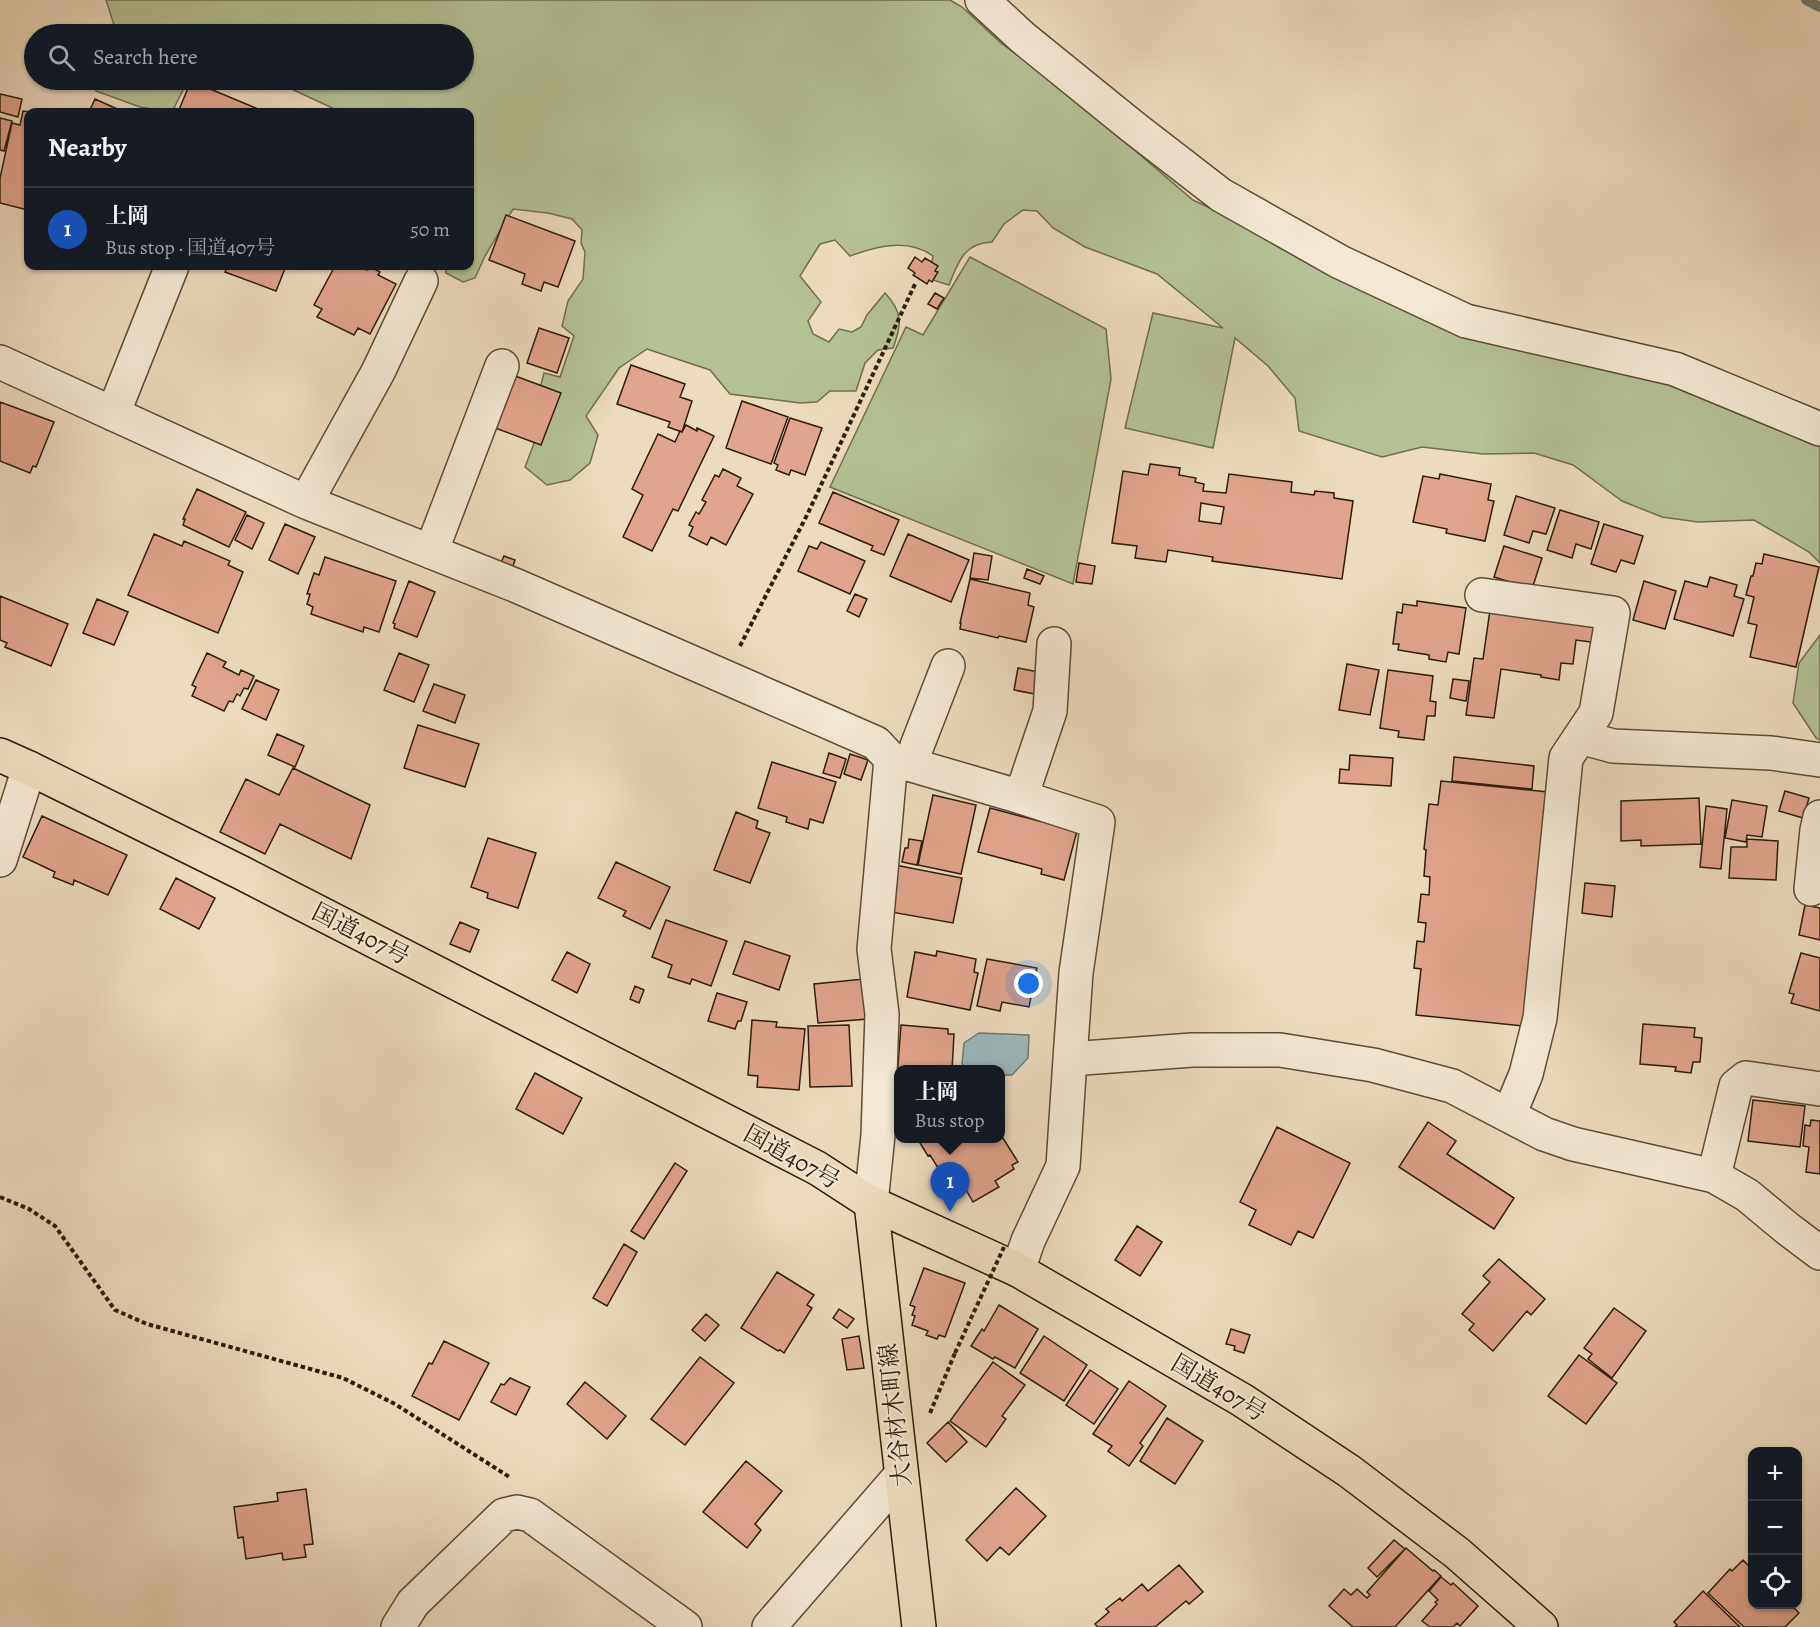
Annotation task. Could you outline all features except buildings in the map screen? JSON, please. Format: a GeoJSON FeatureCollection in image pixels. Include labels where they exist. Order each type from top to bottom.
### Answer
{"type":"FeatureCollection","features":[{"type":"Feature","properties":{"kind":"main road","name":"国道407号"},"geometry":{"type":"LineString","coordinates":[[0,755],[240,872],[807,1162],[871,1203],[1011,1258],[1242,1400],[1349,1471],[1457,1553],[1541,1627]]}},
{"type":"Feature","properties":{"kind":"main road","name":"大谷材木町線"},"geometry":{"type":"LineString","coordinates":[[871,1203],[919,1627]]}},
{"type":"Feature","properties":{"kind":"street"},"geometry":{"type":"LineString","coordinates":[[982,0],[1031,45],[1133,128],[1221,195],[1340,262],[1466,321],[1675,369],[1820,429]]}},
{"type":"Feature","properties":{"kind":"street"},"geometry":{"type":"LineString","coordinates":[[113,414],[170,270]]}},
{"type":"Feature","properties":{"kind":"street"},"geometry":{"type":"LineString","coordinates":[[306,502],[378,372],[421,281]]}},
{"type":"Feature","properties":{"kind":"street"},"geometry":{"type":"LineString","coordinates":[[0,362],[306,502],[517,586],[876,743],[901,762],[1098,822],[1076,973],[1063,1166],[1028,1241],[1011,1258]]}},
{"type":"Feature","properties":{"kind":"street"},"geometry":{"type":"LineString","coordinates":[[431,552],[502,366]]}},
{"type":"Feature","properties":{"kind":"street"},"geometry":{"type":"LineString","coordinates":[[1482,595],[1613,612],[1596,713],[1566,758],[1540,1018],[1526,1074],[1509,1115]]}},
{"type":"Feature","properties":{"kind":"street"},"geometry":{"type":"LineString","coordinates":[[1021,797],[1050,711],[1054,644]]}},
{"type":"Feature","properties":{"kind":"street"},"geometry":{"type":"LineString","coordinates":[[871,1203],[878,1135],[882,1014],[874,949],[901,762],[916,746],[948,666]]}},
{"type":"Feature","properties":{"kind":"street"},"geometry":{"type":"LineString","coordinates":[[1580,737],[1613,746],[1771,753],[1820,760]]}},
{"type":"Feature","properties":{"kind":"street"},"geometry":{"type":"LineString","coordinates":[[0,860],[29,768]]}},
{"type":"Feature","properties":{"kind":"street"},"geometry":{"type":"LineString","coordinates":[[1811,889],[1820,817]]}},
{"type":"Feature","properties":{"kind":"street"},"geometry":{"type":"LineString","coordinates":[[1070,1059],[1192,1050],[1280,1050],[1372,1065],[1452,1086],[1544,1134],[1573,1144],[1714,1176],[1747,1195],[1820,1253]]}},
{"type":"Feature","properties":{"kind":"street"},"geometry":{"type":"LineString","coordinates":[[1714,1176],[1736,1086],[1746,1078],[1820,1089]]}},
{"type":"Feature","properties":{"kind":"street"},"geometry":{"type":"LineString","coordinates":[[769,1627],[902,1475]]}},
{"type":"Feature","properties":{"kind":"street"},"geometry":{"type":"LineString","coordinates":[[398,1627],[413,1603],[504,1515],[517,1512],[530,1515],[685,1627]]}},
{"type":"Feature","properties":{"kind":"path"},"geometry":{"type":"LineString","coordinates":[[724,677],[808,513],[916,282]]}},
{"type":"Feature","properties":{"kind":"path"},"geometry":{"type":"LineString","coordinates":[[0,1197],[28,1209],[55,1226],[115,1310],[147,1324],[343,1378],[395,1404],[519,1483],[530,1515]]}},
{"type":"Feature","properties":{"kind":"path"},"geometry":{"type":"LineString","coordinates":[[929,1417],[955,1353],[1011,1258]]}},
{"type":"Feature","properties":{"kind":"green space"},"geometry":{"type":"Polygon","coordinates":[[[106,0],[950,0],[962,7],[1002,44],[1042,71],[1193,200],[1244,224],[1275,245],[1327,272],[1653,376],[1820,442],[1820,563],[1809,552],[1754,520],[1698,522],[1662,517],[1622,501],[1573,465],[1534,453],[1483,454],[1422,447],[1382,457],[1299,431],[1295,398],[1268,366],[1235,338],[1213,448],[1125,428],[1153,313],[1223,328],[1157,274],[1085,247],[1053,228],[1037,211],[1023,210],[1004,224],[992,242],[975,246],[963,255],[949,285],[933,280],[930,271],[933,256],[923,250],[903,245],[871,249],[850,256],[835,240],[820,244],[800,276],[821,302],[808,321],[813,334],[829,342],[839,329],[852,332],[861,327],[867,315],[885,293],[898,313],[899,326],[893,348],[878,350],[865,363],[856,391],[830,391],[817,402],[800,403],[730,394],[710,370],[647,349],[619,368],[586,416],[598,435],[590,463],[570,480],[547,485],[525,467],[538,433],[536,404],[544,373],[560,377],[574,336],[562,326],[568,301],[583,279],[585,252],[581,243],[582,230],[572,219],[548,213],[513,209],[485,256],[475,278],[463,282],[446,273],[446,270],[474,270],[474,108],[332,108],[294,90],[474,90],[474,24],[114,24],[106,0]]]}},
{"type":"Feature","properties":{"kind":"green space"},"geometry":{"type":"Polygon","coordinates":[[[183,90],[174,108],[140,107],[96,91],[183,90]]]}},
{"type":"Feature","properties":{"kind":"green space"},"geometry":{"type":"Polygon","coordinates":[[[970,257],[1106,329],[1111,379],[1073,584],[830,487],[906,327],[923,335],[970,257]]]}},
{"type":"Feature","properties":{"kind":"green space"},"geometry":{"type":"Polygon","coordinates":[[[1820,635],[1820,740],[1816,738],[1793,703],[1799,663],[1820,635]]]}},
{"type":"Feature","properties":{"kind":"water"},"geometry":{"type":"Polygon","coordinates":[[[979,1033],[1029,1035],[1028,1058],[1012,1075],[1005,1075],[1005,1065],[963,1065],[964,1043],[979,1033]]]}},
{"type":"Feature","properties":{"kind":"waterway"},"geometry":{"type":"LineString","coordinates":[[1806,0],[1820,7]]}},
{"type":"Feature","properties":{"kind":"place","name":"上岡"},"geometry":{"type":"Point","coordinates":[950,1212]}}]}
